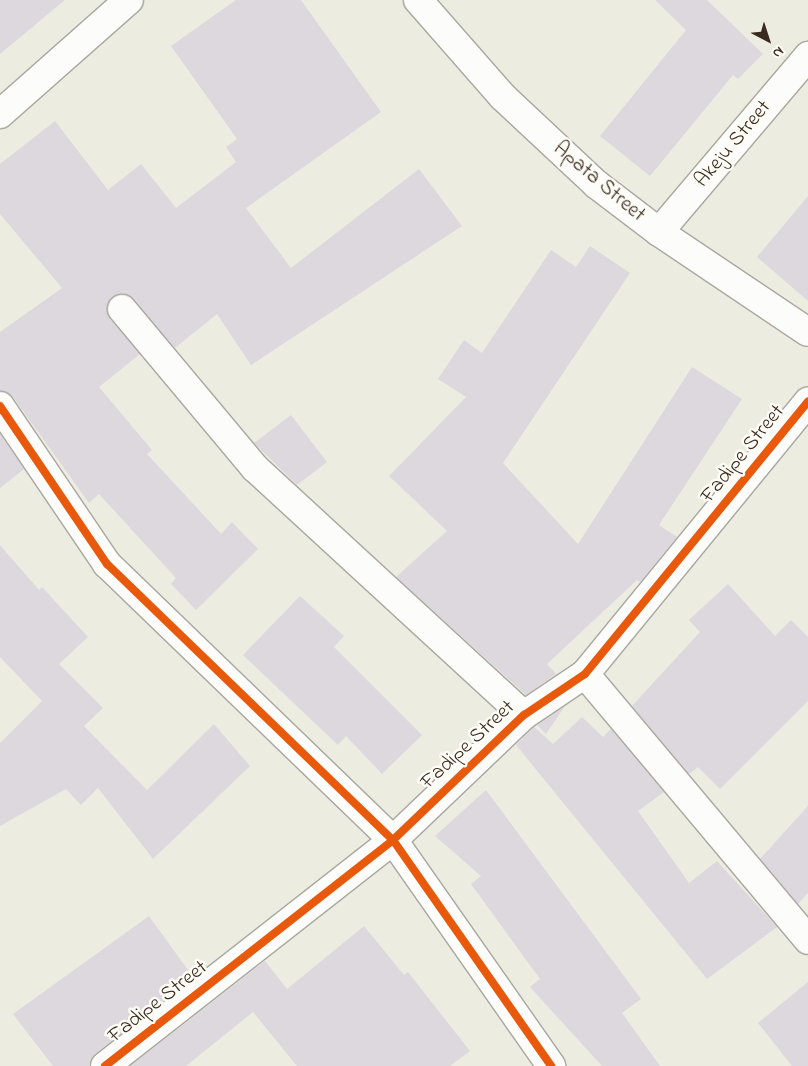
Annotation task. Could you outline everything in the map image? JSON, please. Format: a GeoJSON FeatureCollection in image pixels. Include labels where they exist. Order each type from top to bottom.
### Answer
{"type":"FeatureCollection","features":[{"type":"Feature","properties":{"kind":"street"},"geometry":{"type":"LineString","coordinates":[[0,114],[129,0]]}},
{"type":"Feature","properties":{"kind":"street","name":"Apata Street"},"geometry":{"type":"LineString","coordinates":[[418,0],[502,96],[596,184],[659,232],[808,332]]}},
{"type":"Feature","properties":{"kind":"street","name":"Akeju Street"},"geometry":{"type":"LineString","coordinates":[[659,232],[808,56]]}},
{"type":"Feature","properties":{"kind":"street"},"geometry":{"type":"LineString","coordinates":[[122,309],[255,468],[524,715]]}},
{"type":"Feature","properties":{"kind":"street","name":"Fadipe Street"},"geometry":{"type":"LineString","coordinates":[[105,1066],[393,840],[524,715],[585,674],[808,402]]}},
{"type":"Feature","properties":{"kind":"street"},"geometry":{"type":"LineString","coordinates":[[0,406],[107,564],[393,840],[551,1066]]}},
{"type":"Feature","properties":{"kind":"street"},"geometry":{"type":"LineString","coordinates":[[585,674],[808,940]]}},
{"type":"Feature","properties":{"kind":"building"},"geometry":{"type":"Polygon","coordinates":[[[0,0],[65,0],[0,54],[0,0]]]}},
{"type":"Feature","properties":{"kind":"building"},"geometry":{"type":"Polygon","coordinates":[[[236,0],[301,0],[381,112],[246,208],[291,268],[419,169],[462,226],[251,365],[217,314],[175,348],[128,295],[119,294],[108,303],[110,319],[140,354],[99,387],[152,450],[147,454],[221,534],[232,522],[258,549],[196,610],[171,584],[176,578],[99,494],[89,503],[13,397],[0,391],[0,332],[62,288],[0,214],[0,164],[55,121],[108,190],[141,164],[176,208],[236,162],[226,147],[237,139],[171,46],[236,0]]]}},
{"type":"Feature","properties":{"kind":"building"},"geometry":{"type":"Polygon","coordinates":[[[655,0],[707,0],[763,54],[738,79],[733,75],[650,176],[600,136],[686,30],[655,0]]]}},
{"type":"Feature","properties":{"kind":"building"},"geometry":{"type":"Polygon","coordinates":[[[808,196],[808,301],[757,257],[808,196]]]}},
{"type":"Feature","properties":{"kind":"building"},"geometry":{"type":"Polygon","coordinates":[[[590,246],[630,273],[503,463],[578,544],[692,367],[742,399],[659,525],[677,537],[640,582],[637,580],[547,664],[556,674],[526,695],[396,577],[447,531],[389,476],[466,397],[438,379],[464,340],[482,353],[551,250],[576,267],[590,246]]]}},
{"type":"Feature","properties":{"kind":"building"},"geometry":{"type":"Polygon","coordinates":[[[291,415],[327,462],[297,485],[254,443],[291,415]]]}},
{"type":"Feature","properties":{"kind":"building"},"geometry":{"type":"Polygon","coordinates":[[[0,434],[24,469],[0,488],[0,434]]]}},
{"type":"Feature","properties":{"kind":"building"},"geometry":{"type":"Polygon","coordinates":[[[0,545],[39,590],[42,587],[88,637],[59,664],[103,708],[84,726],[147,790],[214,724],[250,766],[153,859],[98,788],[81,805],[66,789],[0,826],[0,743],[42,701],[0,657],[0,545]]]}},
{"type":"Feature","properties":{"kind":"building"},"geometry":{"type":"Polygon","coordinates":[[[728,584],[775,636],[791,620],[808,637],[808,701],[720,789],[698,767],[689,774],[632,706],[700,632],[689,620],[728,584]]]}},
{"type":"Feature","properties":{"kind":"building"},"geometry":{"type":"Polygon","coordinates":[[[300,596],[344,636],[334,647],[422,735],[382,774],[346,736],[338,745],[243,655],[300,596]]]}},
{"type":"Feature","properties":{"kind":"building"},"geometry":{"type":"Polygon","coordinates":[[[565,706],[546,734],[537,725],[565,706]]]}},
{"type":"Feature","properties":{"kind":"building"},"geometry":{"type":"Polygon","coordinates":[[[582,717],[603,737],[611,729],[664,792],[638,811],[689,883],[717,861],[777,927],[707,979],[516,745],[534,727],[553,744],[582,717]]]}},
{"type":"Feature","properties":{"kind":"building"},"geometry":{"type":"Polygon","coordinates":[[[486,790],[641,999],[622,1013],[660,1066],[602,1066],[530,987],[540,979],[471,884],[481,876],[435,836],[486,790]]]}},
{"type":"Feature","properties":{"kind":"building"},"geometry":{"type":"Polygon","coordinates":[[[808,806],[808,893],[798,904],[760,859],[808,806]]]}},
{"type":"Feature","properties":{"kind":"building"},"geometry":{"type":"Polygon","coordinates":[[[149,916],[193,977],[95,1054],[90,1066],[53,1066],[13,1014],[149,916]]]}},
{"type":"Feature","properties":{"kind":"building"},"geometry":{"type":"Polygon","coordinates":[[[364,926],[404,975],[408,972],[470,1051],[450,1066],[297,1066],[253,1012],[186,1066],[130,1066],[265,961],[287,989],[364,926]]]}},
{"type":"Feature","properties":{"kind":"building"},"geometry":{"type":"Polygon","coordinates":[[[808,982],[808,1066],[792,1066],[758,1023],[808,982]]]}},
{"type":"Feature","properties":{"kind":"cycle path"},"geometry":{"type":"LineString","coordinates":[[105,1066],[393,840],[524,715],[585,674],[808,402]]}},
{"type":"Feature","properties":{"kind":"cycle path"},"geometry":{"type":"LineString","coordinates":[[0,406],[107,564],[393,840],[551,1066]]}}]}
